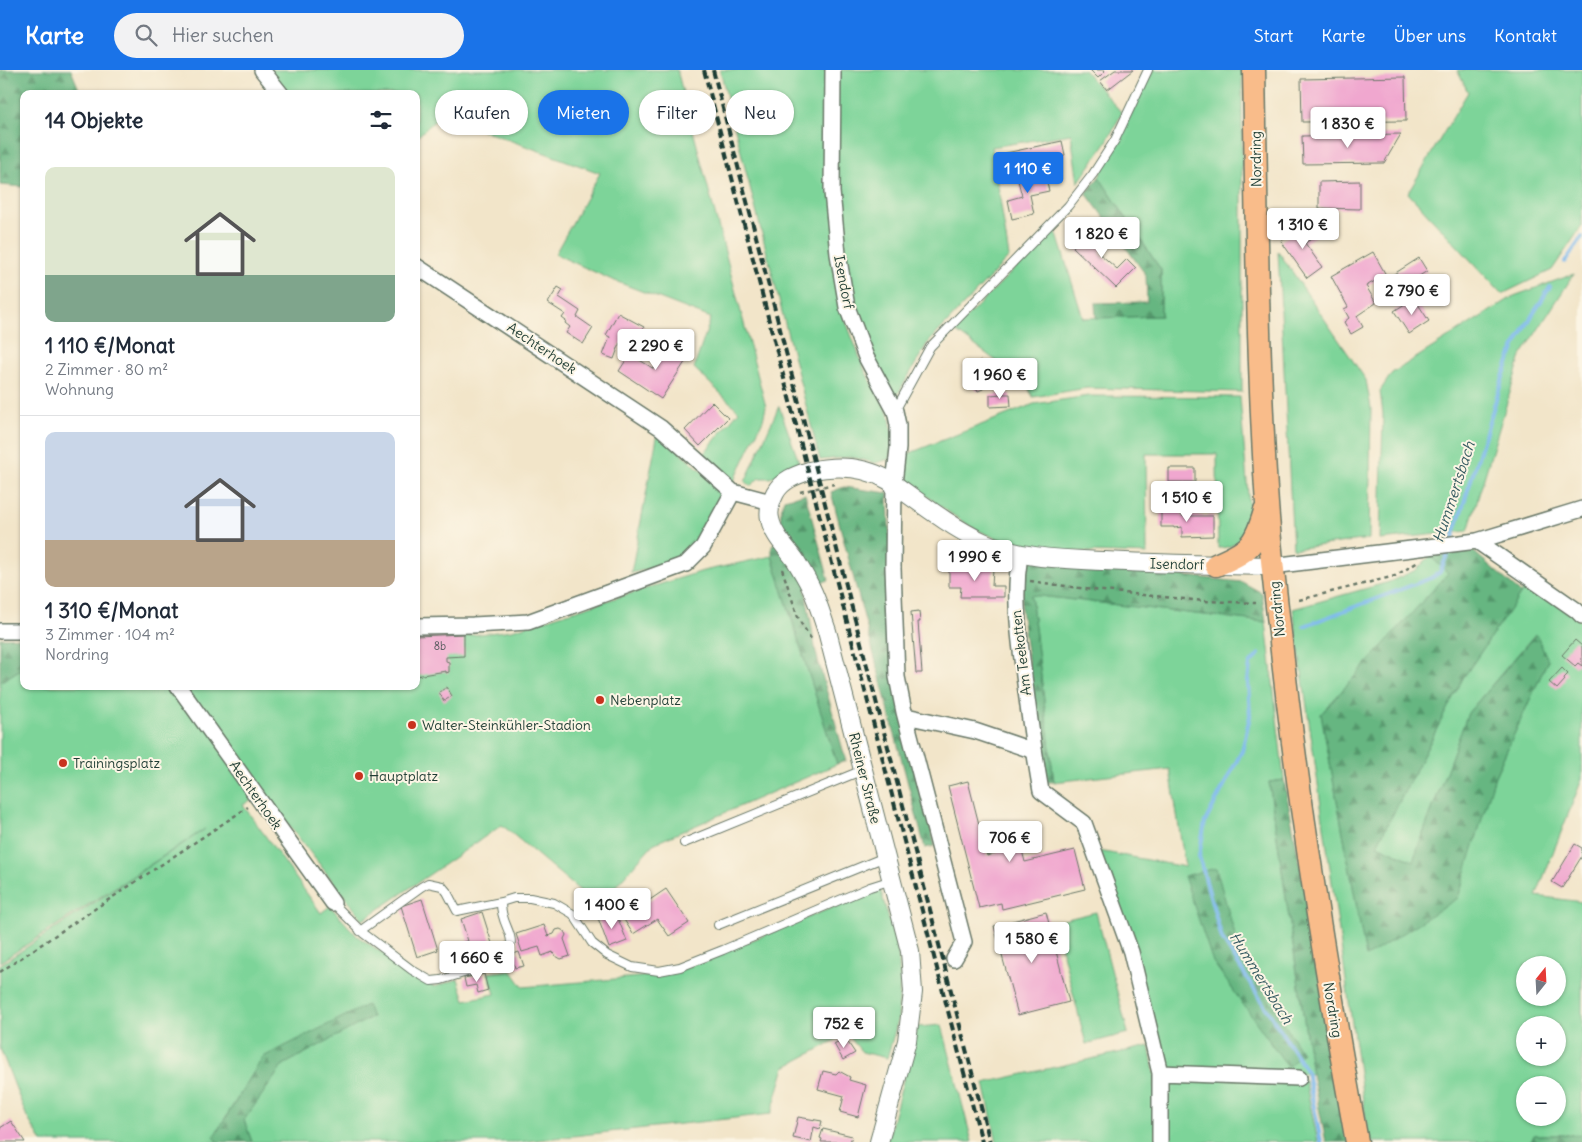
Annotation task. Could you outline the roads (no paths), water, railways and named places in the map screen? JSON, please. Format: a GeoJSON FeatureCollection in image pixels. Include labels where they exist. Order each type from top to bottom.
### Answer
{"type":"FeatureCollection","features":[{"type":"Feature","properties":{"kind":"main road","name":"Nordring"},"geometry":{"type":"LineString","coordinates":[[1254,70],[1259,312],[1267,502],[1272,566],[1297,776],[1327,978],[1357,1142]]}},
{"type":"Feature","properties":{"kind":"main road"},"geometry":{"type":"LineString","coordinates":[[1216,565],[1239,555],[1251,546],[1267,502]]}},
{"type":"Feature","properties":{"kind":"street"},"geometry":{"type":"LineString","coordinates":[[262,70],[278,90]]}},
{"type":"Feature","properties":{"kind":"street","name":"Isendorf"},"geometry":{"type":"LineString","coordinates":[[833,70],[832,192],[838,254],[848,307],[866,357],[894,410],[898,425],[898,448],[894,484]]}},
{"type":"Feature","properties":{"kind":"street","name":"Aechterhoek"},"geometry":{"type":"LineString","coordinates":[[420,269],[661,428],[733,492],[771,502]]}},
{"type":"Feature","properties":{"kind":"street","name":"Isendorf"},"geometry":{"type":"LineString","coordinates":[[771,502],[778,488],[790,478],[808,472],[849,468],[876,473],[967,534],[999,548],[1020,554],[1067,559],[1168,564],[1272,566],[1470,542],[1582,509]]}},
{"type":"Feature","properties":{"kind":"street"},"geometry":{"type":"LineString","coordinates":[[894,484],[892,568],[897,677],[964,942],[954,959]]}},
{"type":"Feature","properties":{"kind":"street"},"geometry":{"type":"LineString","coordinates":[[420,626],[528,622],[686,564],[703,548],[733,492]]}},
{"type":"Feature","properties":{"kind":"street","name":"Rheiner Straße"},"geometry":{"type":"LineString","coordinates":[[771,502],[770,519],[779,539],[812,588],[827,632],[910,951],[913,992],[907,1041],[879,1142]]}},
{"type":"Feature","properties":{"kind":"street"},"geometry":{"type":"LineString","coordinates":[[1470,542],[1576,610],[1582,616]]}},
{"type":"Feature","properties":{"kind":"street","name":"Am Teekotten"},"geometry":{"type":"LineString","coordinates":[[1020,554],[1016,579],[1016,608],[1034,751],[1041,790],[1084,823],[1131,952],[1160,1073],[1160,1142]]}},
{"type":"Feature","properties":{"kind":"street"},"geometry":{"type":"LineString","coordinates":[[0,631],[20,631]]}},
{"type":"Feature","properties":{"kind":"street","name":"Aechterhoek"},"geometry":{"type":"LineString","coordinates":[[181,690],[333,904]]}},
{"type":"Feature","properties":{"kind":"street"},"geometry":{"type":"LineString","coordinates":[[906,716],[975,731],[1034,751]]}},
{"type":"Feature","properties":{"kind":"street"},"geometry":{"type":"LineString","coordinates":[[1160,1073],[1299,1078]]}},
{"type":"Feature","properties":{"kind":"lane"},"geometry":{"type":"LineString","coordinates":[[894,410],[930,347],[1068,206],[1093,174],[1114,140],[1148,70]]}},
{"type":"Feature","properties":{"kind":"lane"},"geometry":{"type":"LineString","coordinates":[[684,843],[863,770]]}},
{"type":"Feature","properties":{"kind":"lane"},"geometry":{"type":"LineString","coordinates":[[718,925],[885,856]]}},
{"type":"Feature","properties":{"kind":"lane"},"geometry":{"type":"LineString","coordinates":[[360,931],[428,883],[442,886],[456,911],[514,898],[530,898],[554,903],[573,914],[592,943],[607,955],[632,967],[659,971],[680,967],[870,887],[892,880]]}},
{"type":"Feature","properties":{"kind":"lane"},"geometry":{"type":"LineString","coordinates":[[333,904],[360,931],[412,970],[425,978],[436,981],[496,963],[508,952],[512,943],[501,902]]}},
{"type":"Feature","properties":{"kind":"waterway","name":"Hummertsbach"},"geometry":{"type":"LineString","coordinates":[[1565,262],[1582,237]]}},
{"type":"Feature","properties":{"kind":"waterway","name":"Hummertsbach"},"geometry":{"type":"LineString","coordinates":[[1452,541],[1504,374],[1515,346],[1550,287]]}},
{"type":"Feature","properties":{"kind":"waterway","name":"Hummertsbach"},"geometry":{"type":"LineString","coordinates":[[1304,626],[1431,578],[1440,572],[1450,548]]}},
{"type":"Feature","properties":{"kind":"waterway","name":"Hummertsbach"},"geometry":{"type":"LineString","coordinates":[[1259,654],[1250,664],[1248,682],[1250,716],[1242,751],[1205,822],[1199,856],[1222,939],[1307,1072],[1321,1142]]}},
{"type":"Feature","properties":{"kind":"railway"},"geometry":{"type":"LineString","coordinates":[[704,70],[982,1142]]}},
{"type":"Feature","properties":{"kind":"railway"},"geometry":{"type":"LineString","coordinates":[[713,70],[990,1142]]}},
{"type":"Feature","properties":{"kind":"place","name":"Nebenplatz"},"geometry":{"type":"Point","coordinates":[600,700]}},
{"type":"Feature","properties":{"kind":"place","name":"Walter-Steinkühler-Stadion"},"geometry":{"type":"Point","coordinates":[412,725]}},
{"type":"Feature","properties":{"kind":"place","name":"Trainingsplatz"},"geometry":{"type":"Point","coordinates":[63,763]}},
{"type":"Feature","properties":{"kind":"place","name":"Hauptplatz"},"geometry":{"type":"Point","coordinates":[359,776]}}]}
